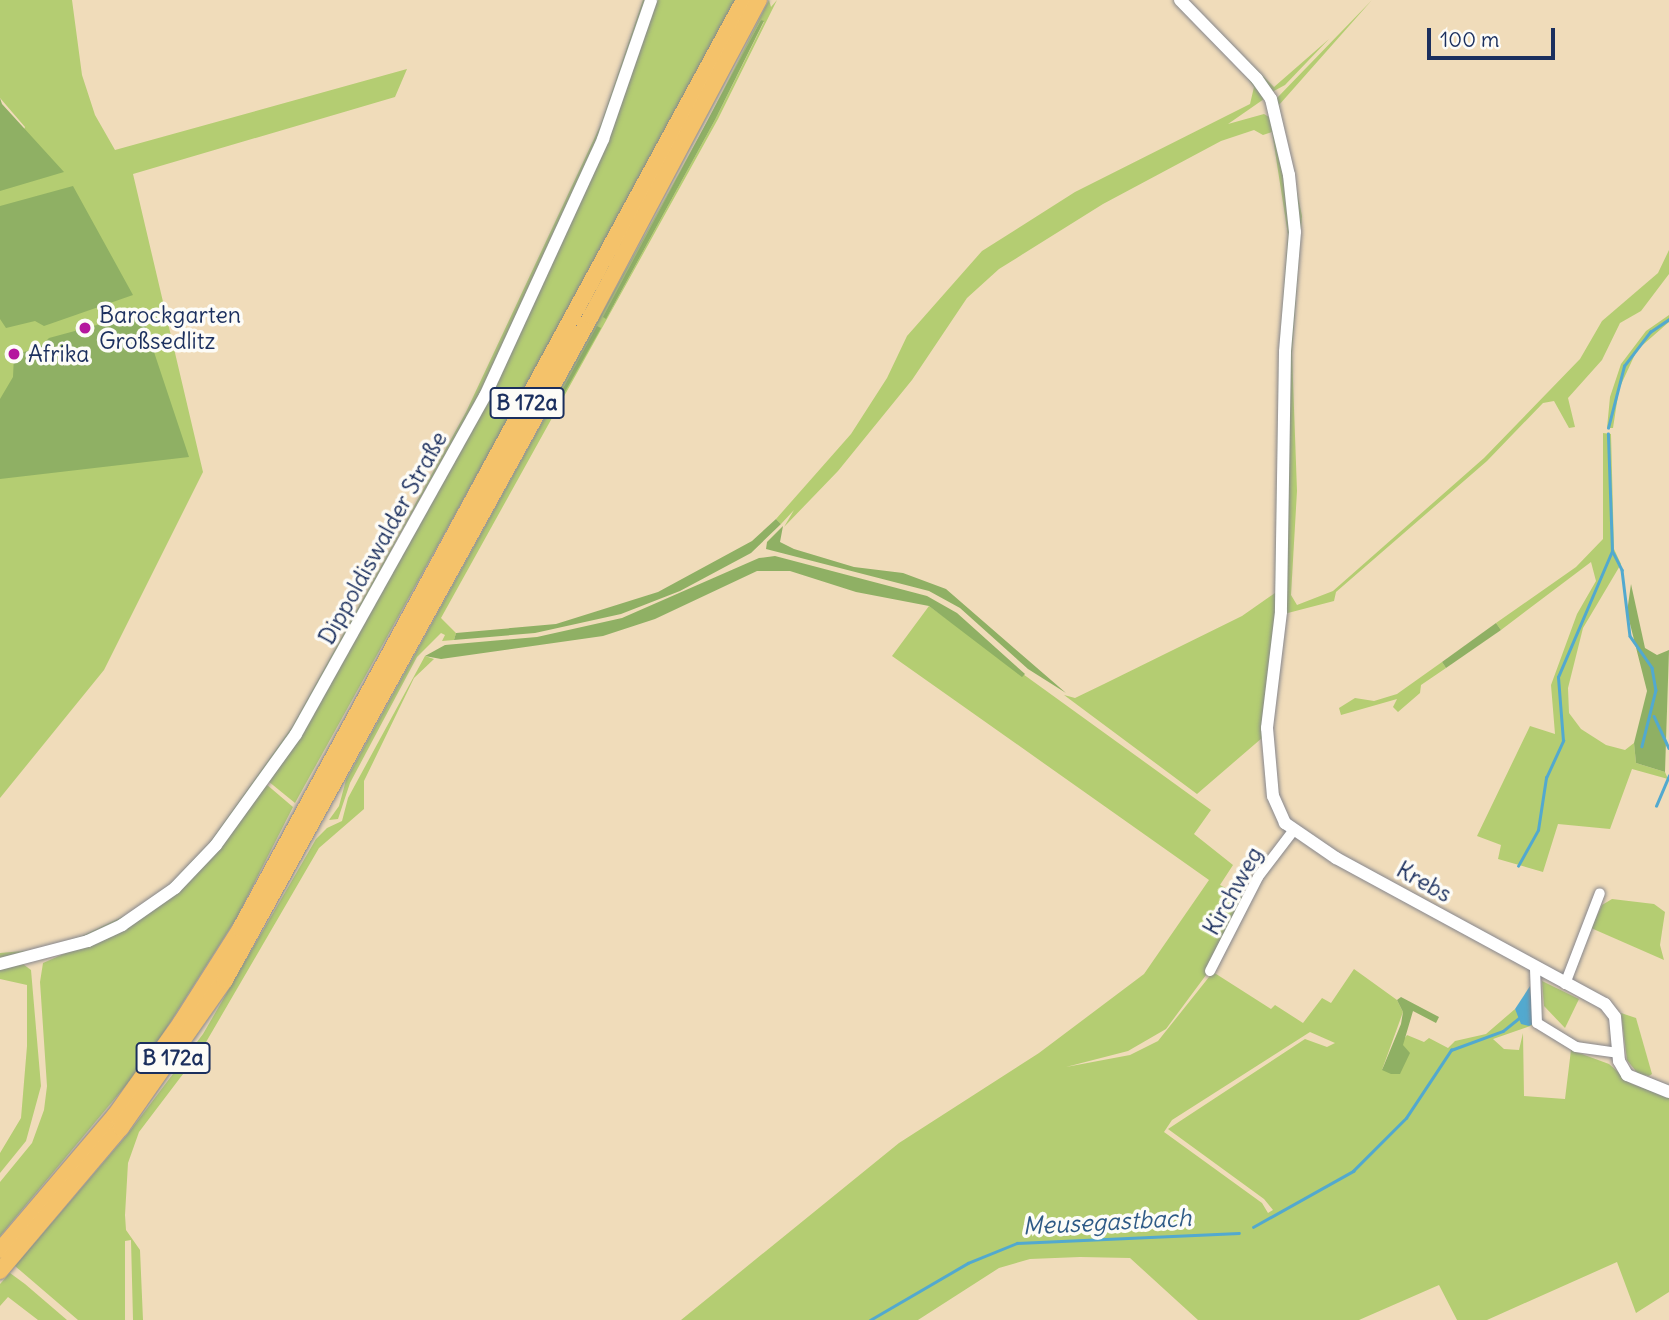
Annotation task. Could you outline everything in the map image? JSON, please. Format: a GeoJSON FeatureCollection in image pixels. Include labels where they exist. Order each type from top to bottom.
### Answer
{"type":"FeatureCollection","features":[{"type":"Feature","properties":{"kind":"highway","name":"B 172a"},"geometry":{"type":"LineString","coordinates":[[0,1271],[159,1078],[225,980],[744,0]]}},
{"type":"Feature","properties":{"kind":"highway","name":"B 172a"},"geometry":{"type":"LineString","coordinates":[[0,1250],[115,1115],[181,1022],[311,814],[759,0]]}},
{"type":"Feature","properties":{"kind":"street","name":"Dippoldiswalder Straße"},"geometry":{"type":"LineString","coordinates":[[0,964],[88,941],[122,925],[175,888],[216,845],[296,734],[485,396],[603,139],[651,0]]}},
{"type":"Feature","properties":{"kind":"street"},"geometry":{"type":"LineString","coordinates":[[1180,0],[1257,79],[1270,99],[1289,175],[1295,232],[1285,352],[1281,612],[1268,689],[1267,736],[1273,796],[1293,831]]}},
{"type":"Feature","properties":{"kind":"street","name":"Krebs"},"geometry":{"type":"LineString","coordinates":[[1293,831],[1535,970],[1611,1010],[1618,1026],[1618,1053]]}},
{"type":"Feature","properties":{"kind":"street","name":"Kirchweg"},"geometry":{"type":"LineString","coordinates":[[1210,971],[1258,877],[1293,831]]}},
{"type":"Feature","properties":{"kind":"street"},"geometry":{"type":"LineString","coordinates":[[1566,984],[1600,893]]}},
{"type":"Feature","properties":{"kind":"street"},"geometry":{"type":"LineString","coordinates":[[1535,970],[1537,1023],[1576,1046],[1618,1053],[1627,1075],[1669,1092]]}},
{"type":"Feature","properties":{"kind":"green space"},"geometry":{"type":"Polygon","coordinates":[[[0,0],[72,0],[82,75],[95,115],[115,150],[407,69],[395,97],[133,174],[203,472],[104,670],[0,798],[0,185],[25,127],[0,98],[0,0]]]}},
{"type":"Feature","properties":{"kind":"green space"},"geometry":{"type":"Polygon","coordinates":[[[643,0],[647,0],[604,124],[482,390],[396,541],[316,695],[231,819],[172,886],[106,930],[0,960],[0,953],[35,950],[82,936],[126,915],[170,884],[210,842],[292,727],[466,412],[601,124],[643,0]]]}},
{"type":"Feature","properties":{"kind":"green space"},"geometry":{"type":"Polygon","coordinates":[[[654,0],[735,0],[638,184],[295,803],[268,781],[521,320],[654,0]]]}},
{"type":"Feature","properties":{"kind":"green space"},"geometry":{"type":"Polygon","coordinates":[[[769,0],[771,7],[777,0],[718,119],[441,618],[456,633],[454,640],[442,641],[445,635],[441,633],[417,657],[350,783],[338,819],[329,820],[339,806],[346,780],[708,120],[769,0]],[[761,20],[606,319],[715,120],[764,22],[761,20]]]}},
{"type":"Feature","properties":{"kind":"green space"},"geometry":{"type":"Polygon","coordinates":[[[1171,0],[1240,63],[1264,99],[1228,124],[1264,114],[1269,117],[1280,150],[1291,232],[1275,645],[1262,738],[1197,794],[1064,695],[1075,698],[1104,684],[1242,616],[1275,593],[1279,355],[1288,235],[1272,132],[1263,135],[1254,130],[1221,141],[1103,204],[999,269],[967,298],[912,380],[838,471],[784,527],[794,510],[781,524],[776,519],[851,434],[887,378],[907,336],[982,251],[1075,192],[1250,104],[1254,87],[1238,65],[1171,0]]]}},
{"type":"Feature","properties":{"kind":"green space"},"geometry":{"type":"Polygon","coordinates":[[[1188,0],[1274,87],[1329,39],[1285,85],[1272,92],[1188,0]]]}},
{"type":"Feature","properties":{"kind":"green space"},"geometry":{"type":"Polygon","coordinates":[[[1372,0],[1279,105],[1302,216],[1292,353],[1297,491],[1291,595],[1297,605],[1333,591],[1484,458],[1580,359],[1602,321],[1658,273],[1669,250],[1669,274],[1641,311],[1620,323],[1602,360],[1568,398],[1575,427],[1569,428],[1554,401],[1543,403],[1487,461],[1336,592],[1334,601],[1284,614],[1289,355],[1298,233],[1276,99],[1372,0]]]}},
{"type":"Feature","properties":{"kind":"green space"},"geometry":{"type":"Polygon","coordinates":[[[761,20],[764,21],[715,120],[606,319],[603,317],[761,20]]]}},
{"type":"Feature","properties":{"kind":"green space"},"geometry":{"type":"Polygon","coordinates":[[[0,98],[2,104],[64,172],[0,191],[0,98]]]}},
{"type":"Feature","properties":{"kind":"green space"},"geometry":{"type":"Polygon","coordinates":[[[73,186],[133,295],[44,326],[35,321],[6,328],[0,319],[0,206],[73,186]]]}},
{"type":"Feature","properties":{"kind":"green space"},"geometry":{"type":"Polygon","coordinates":[[[141,313],[189,457],[0,479],[0,399],[13,377],[14,355],[40,347],[49,338],[141,313]]]}},
{"type":"Feature","properties":{"kind":"green space"},"geometry":{"type":"Polygon","coordinates":[[[1669,315],[1669,322],[1637,350],[1619,389],[1613,428],[1607,428],[1610,397],[1621,364],[1646,331],[1669,315]]]}},
{"type":"Feature","properties":{"kind":"green space"},"geometry":{"type":"Polygon","coordinates":[[[597,326],[601,328],[562,397],[559,396],[597,326]]]}},
{"type":"Feature","properties":{"kind":"green space"},"geometry":{"type":"Polygon","coordinates":[[[1603,433],[1611,434],[1614,549],[1621,564],[1583,628],[1568,688],[1569,713],[1581,729],[1606,745],[1625,750],[1634,743],[1636,763],[1665,772],[1668,779],[1632,769],[1610,829],[1558,824],[1543,872],[1498,859],[1501,845],[1477,836],[1530,726],[1555,734],[1551,685],[1577,614],[1596,581],[1591,562],[1501,630],[1496,623],[1576,567],[1603,539],[1603,433]]]}},
{"type":"Feature","properties":{"kind":"green space"},"geometry":{"type":"Polygon","coordinates":[[[776,519],[781,524],[751,553],[680,591],[621,614],[535,633],[454,640],[456,633],[556,624],[658,592],[752,541],[776,519]]]}},
{"type":"Feature","properties":{"kind":"green space"},"geometry":{"type":"Polygon","coordinates":[[[783,526],[780,542],[794,549],[854,567],[903,573],[946,589],[1066,693],[1028,669],[960,608],[929,591],[766,549],[767,542],[783,526]]]}},
{"type":"Feature","properties":{"kind":"green space"},"geometry":{"type":"Polygon","coordinates":[[[775,556],[927,596],[957,613],[1025,674],[1022,677],[929,606],[856,592],[790,571],[757,571],[655,619],[603,636],[441,659],[425,656],[445,645],[537,637],[622,618],[759,558],[775,556]]]}},
{"type":"Feature","properties":{"kind":"green space"},"geometry":{"type":"Polygon","coordinates":[[[1631,584],[1645,648],[1657,655],[1669,650],[1665,772],[1636,763],[1634,743],[1647,691],[1627,612],[1631,584]]]}},
{"type":"Feature","properties":{"kind":"green space"},"geometry":{"type":"Polygon","coordinates":[[[929,606],[1211,810],[1194,834],[1233,865],[1220,885],[1246,899],[1209,971],[1166,1029],[1128,1051],[1066,1067],[1130,1055],[1158,1041],[1213,972],[1271,1009],[1275,1005],[1303,1023],[1322,998],[1331,1003],[1354,969],[1397,1000],[1403,1012],[1382,1070],[1407,1035],[1424,1042],[1429,1038],[1448,1048],[1455,1041],[1486,1034],[1515,1009],[1520,1018],[1533,1025],[1493,1039],[1504,1049],[1519,1050],[1523,1033],[1524,1096],[1565,1099],[1571,1050],[1609,1064],[1632,1084],[1669,1097],[1669,1292],[1636,1313],[1617,1262],[1487,1320],[1457,1320],[1439,1285],[1359,1320],[1198,1320],[1130,1258],[1080,1257],[1030,1259],[999,1268],[918,1320],[681,1320],[899,1143],[1039,1053],[1144,974],[1209,880],[892,656],[929,606]],[[1310,1032],[1172,1120],[1164,1132],[1262,1203],[1268,1213],[1273,1210],[1264,1199],[1168,1129],[1305,1039],[1327,1047],[1335,1043],[1310,1032]]]}},
{"type":"Feature","properties":{"kind":"green space"},"geometry":{"type":"Polygon","coordinates":[[[1496,623],[1501,630],[1446,668],[1442,662],[1496,623]]]}},
{"type":"Feature","properties":{"kind":"green space"},"geometry":{"type":"Polygon","coordinates":[[[425,656],[434,659],[414,678],[364,781],[364,809],[319,848],[202,1049],[139,1132],[128,1163],[125,1215],[126,1230],[140,1250],[143,1320],[133,1320],[131,1240],[125,1241],[125,1320],[78,1320],[15,1266],[127,1135],[203,1034],[316,839],[327,828],[342,821],[348,798],[425,656]]]}},
{"type":"Feature","properties":{"kind":"green space"},"geometry":{"type":"Polygon","coordinates":[[[1442,662],[1446,668],[1421,685],[1420,693],[1398,712],[1393,707],[1397,699],[1341,715],[1339,708],[1355,698],[1374,701],[1397,694],[1442,662]]]}},
{"type":"Feature","properties":{"kind":"green space"},"geometry":{"type":"Polygon","coordinates":[[[266,784],[293,807],[237,917],[143,1065],[0,1236],[0,1182],[32,1143],[44,1110],[47,1086],[40,982],[43,963],[134,923],[266,784]]]}},
{"type":"Feature","properties":{"kind":"green space"},"geometry":{"type":"Polygon","coordinates":[[[1612,899],[1654,904],[1665,912],[1660,945],[1664,960],[1591,928],[1602,905],[1612,899]]]}},
{"type":"Feature","properties":{"kind":"green space"},"geometry":{"type":"Polygon","coordinates":[[[23,964],[31,970],[41,1086],[26,1141],[0,1173],[0,1153],[21,1118],[27,1046],[27,985],[0,979],[0,968],[23,964]]]}},
{"type":"Feature","properties":{"kind":"green space"},"geometry":{"type":"Polygon","coordinates":[[[1542,981],[1579,999],[1565,1028],[1544,1006],[1542,981]]]}},
{"type":"Feature","properties":{"kind":"green space"},"geometry":{"type":"Polygon","coordinates":[[[1401,997],[1439,1017],[1436,1023],[1413,1011],[1403,1045],[1410,1053],[1400,1074],[1391,1074],[1382,1070],[1401,1024],[1403,1012],[1397,1000],[1401,997]]]}},
{"type":"Feature","properties":{"kind":"green space"},"geometry":{"type":"Polygon","coordinates":[[[1621,1013],[1636,1018],[1652,1074],[1649,1076],[1638,1074],[1627,1060],[1621,1013]]]}},
{"type":"Feature","properties":{"kind":"green space"},"geometry":{"type":"Polygon","coordinates":[[[10,1273],[67,1320],[38,1320],[8,1297],[0,1306],[0,1284],[10,1273]]]}},
{"type":"Feature","properties":{"kind":"water"},"geometry":{"type":"Polygon","coordinates":[[[1530,986],[1533,1024],[1529,1026],[1521,1024],[1515,1009],[1530,986]]]}},
{"type":"Feature","properties":{"kind":"waterway","name":"Meusegastbach"},"geometry":{"type":"LineString","coordinates":[[1608,428],[1624,366],[1650,332],[1669,319]]}},
{"type":"Feature","properties":{"kind":"waterway","name":"Meusegastbach"},"geometry":{"type":"LineString","coordinates":[[1518,866],[1538,830],[1546,778],[1563,741],[1558,677],[1612,551],[1608,434]]}},
{"type":"Feature","properties":{"kind":"waterway"},"geometry":{"type":"LineString","coordinates":[[1613,552],[1622,570],[1630,636],[1652,668],[1656,690],[1642,746]]}},
{"type":"Feature","properties":{"kind":"waterway"},"geometry":{"type":"LineString","coordinates":[[1654,716],[1669,748]]}},
{"type":"Feature","properties":{"kind":"waterway"},"geometry":{"type":"LineString","coordinates":[[1656,806],[1669,776]]}},
{"type":"Feature","properties":{"kind":"waterway","name":"Meusegastbach"},"geometry":{"type":"LineString","coordinates":[[1253,1227],[1353,1171],[1406,1118],[1451,1050],[1503,1031],[1520,1017]]}},
{"type":"Feature","properties":{"kind":"waterway","name":"Meusegastbach"},"geometry":{"type":"LineString","coordinates":[[870,1320],[968,1263],[1017,1243],[1239,1233]]}},
{"type":"Feature","properties":{"kind":"place","name":"Barockgarten Großsedlitz"},"geometry":{"type":"Point","coordinates":[85,328]}},
{"type":"Feature","properties":{"kind":"place","name":"Afrika"},"geometry":{"type":"Point","coordinates":[14,354]}}]}
